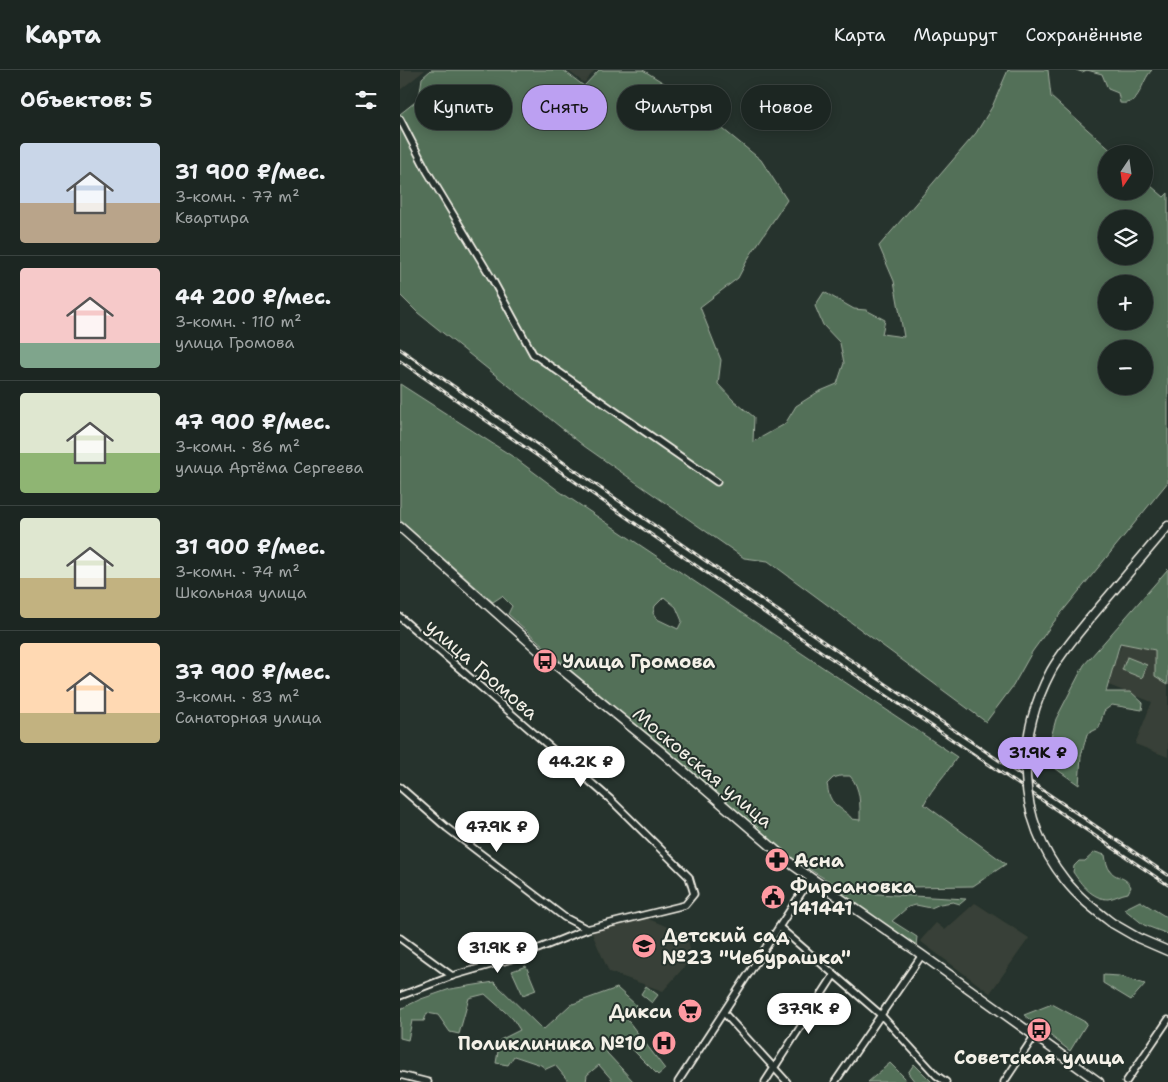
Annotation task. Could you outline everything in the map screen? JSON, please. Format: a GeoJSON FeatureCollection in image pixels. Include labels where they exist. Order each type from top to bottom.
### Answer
{"type":"FeatureCollection","features":[{"type":"Feature","properties":{"kind":"street"},"geometry":{"type":"LineString","coordinates":[[400,119],[533,354],[717,482]]}},
{"type":"Feature","properties":{"kind":"street"},"geometry":{"type":"LineString","coordinates":[[1168,526],[1065,649],[1052,670],[1041,692],[1030,729],[1026,766],[1029,807],[1036,831],[1064,880],[1086,903],[1112,923],[1168,952]]}},
{"type":"Feature","properties":{"kind":"street","name":"Московская улица"},"geometry":{"type":"LineString","coordinates":[[400,527],[548,658],[811,878],[1099,1082]]}},
{"type":"Feature","properties":{"kind":"street","name":"улица Громова"},"geometry":{"type":"LineString","coordinates":[[400,618],[610,799],[689,877],[694,894],[685,905],[587,929]]}},
{"type":"Feature","properties":{"kind":"street"},"geometry":{"type":"LineString","coordinates":[[400,788],[447,828],[564,917],[587,929]]}},
{"type":"Feature","properties":{"kind":"street"},"geometry":{"type":"LineString","coordinates":[[678,1082],[811,878]]}},
{"type":"Feature","properties":{"kind":"street"},"geometry":{"type":"LineString","coordinates":[[779,927],[880,1015],[936,1075],[946,1082]]}},
{"type":"Feature","properties":{"kind":"street"},"geometry":{"type":"LineString","coordinates":[[400,996],[452,976],[518,957],[587,929]]}},
{"type":"Feature","properties":{"kind":"street"},"geometry":{"type":"LineString","coordinates":[[400,938],[452,976]]}},
{"type":"Feature","properties":{"kind":"street"},"geometry":{"type":"LineString","coordinates":[[835,1082],[922,955]]}},
{"type":"Feature","properties":{"kind":"street"},"geometry":{"type":"LineString","coordinates":[[765,1082],[834,975]]}},
{"type":"Feature","properties":{"kind":"street"},"geometry":{"type":"LineString","coordinates":[[724,1012],[787,1082]]}},
{"type":"Feature","properties":{"kind":"street"},"geometry":{"type":"LineString","coordinates":[[1126,1082],[1168,1020]]}},
{"type":"Feature","properties":{"kind":"street"},"geometry":{"type":"LineString","coordinates":[[1004,1082],[1035,1036]]}},
{"type":"Feature","properties":{"kind":"street"},"geometry":{"type":"LineString","coordinates":[[400,1075],[428,1082]]}},
{"type":"Feature","properties":{"kind":"shaded area"},"geometry":{"type":"Polygon","coordinates":[[[400,70],[425,70],[400,90],[400,70]]]}},
{"type":"Feature","properties":{"kind":"shaded area"},"geometry":{"type":"Polygon","coordinates":[[[567,70],[595,70],[584,83],[567,70]]]}},
{"type":"Feature","properties":{"kind":"shaded area"},"geometry":{"type":"Polygon","coordinates":[[[1124,639],[1168,653],[1168,757],[1135,744],[1152,702],[1106,684],[1124,639]]]}},
{"type":"Feature","properties":{"kind":"shaded area"},"geometry":{"type":"Polygon","coordinates":[[[975,903],[1029,938],[990,993],[920,941],[936,923],[945,930],[975,903]]]}},
{"type":"Feature","properties":{"kind":"shaded area","name":"Детский сад №23 \"Чебурашка\""},"geometry":{"type":"Polygon","coordinates":[[[646,918],[687,935],[692,958],[663,991],[609,972],[591,931],[646,918]]]}},
{"type":"Feature","properties":{"kind":"green space"},"geometry":{"type":"Polygon","coordinates":[[[431,70],[563,70],[583,85],[522,85],[522,130],[607,130],[607,85],[585,85],[599,70],[643,70],[667,85],[617,85],[617,130],[724,130],[761,160],[787,200],[749,257],[738,278],[700,307],[721,360],[718,384],[733,400],[754,417],[753,442],[785,424],[796,406],[818,392],[837,384],[844,363],[840,343],[823,325],[815,306],[824,292],[854,309],[866,310],[885,320],[882,334],[904,337],[894,281],[879,246],[976,133],[992,107],[1008,70],[1048,70],[1051,97],[1105,145],[1098,145],[1098,200],[1153,200],[1153,188],[1164,197],[1168,193],[1168,482],[1053,623],[1032,652],[1013,686],[986,722],[768,561],[744,558],[584,446],[418,313],[400,295],[400,114],[415,102],[415,130],[512,130],[512,85],[421,85],[422,78],[431,70]]]}},
{"type":"Feature","properties":{"kind":"green space"},"geometry":{"type":"Polygon","coordinates":[[[1087,70],[1152,70],[1136,97],[1127,103],[1120,103],[1118,93],[1108,89],[1102,74],[1087,70]]]}},
{"type":"Feature","properties":{"kind":"green space"},"geometry":{"type":"Polygon","coordinates":[[[400,384],[515,458],[559,491],[957,757],[924,804],[1006,864],[973,886],[844,888],[830,882],[793,859],[576,675],[508,614],[512,606],[502,596],[493,602],[400,520],[400,384]],[[664,597],[655,606],[653,613],[657,619],[678,629],[682,621],[676,607],[664,597]],[[850,776],[833,778],[827,784],[830,797],[852,819],[860,820],[859,797],[854,781],[850,776]]]}},
{"type":"Feature","properties":{"kind":"green space"},"geometry":{"type":"Polygon","coordinates":[[[1168,569],[1168,684],[1155,676],[1155,650],[1120,643],[1106,692],[1131,692],[1143,703],[1142,710],[1112,705],[1104,711],[1099,728],[1087,734],[1081,756],[1079,785],[1052,766],[1050,741],[1056,719],[1084,665],[1168,569]]]}},
{"type":"Feature","properties":{"kind":"green space"},"geometry":{"type":"Polygon","coordinates":[[[1127,657],[1147,665],[1142,678],[1122,670],[1127,657]]]}},
{"type":"Feature","properties":{"kind":"green space"},"geometry":{"type":"Polygon","coordinates":[[[1095,852],[1105,855],[1107,864],[1113,874],[1128,882],[1131,887],[1128,893],[1108,899],[1102,898],[1092,894],[1080,881],[1073,872],[1074,866],[1079,861],[1085,861],[1095,852]]]}},
{"type":"Feature","properties":{"kind":"green space"},"geometry":{"type":"Polygon","coordinates":[[[840,893],[966,899],[960,904],[953,902],[931,908],[916,905],[908,907],[892,921],[917,937],[916,945],[840,893]]]}},
{"type":"Feature","properties":{"kind":"green space"},"geometry":{"type":"Polygon","coordinates":[[[1140,901],[1168,918],[1168,934],[1144,925],[1124,909],[1140,901]]]}},
{"type":"Feature","properties":{"kind":"green space"},"geometry":{"type":"Polygon","coordinates":[[[526,966],[536,990],[523,995],[512,971],[526,966]]]}},
{"type":"Feature","properties":{"kind":"green space"},"geometry":{"type":"Polygon","coordinates":[[[1103,975],[1119,976],[1145,984],[1131,1000],[1103,983],[1103,975]]]}},
{"type":"Feature","properties":{"kind":"green space"},"geometry":{"type":"Polygon","coordinates":[[[494,982],[543,1030],[570,1005],[617,988],[636,1005],[626,1018],[665,1069],[658,1075],[619,1036],[607,1047],[607,1053],[634,1082],[614,1082],[599,1065],[587,1075],[586,1082],[569,1082],[555,1065],[546,1069],[541,1065],[514,1056],[508,1065],[496,1063],[500,1040],[520,1030],[513,1019],[485,994],[469,998],[459,1034],[450,1032],[438,1015],[427,1013],[424,1021],[412,1021],[408,1040],[400,1038],[400,1009],[450,989],[494,982]]]}},
{"type":"Feature","properties":{"kind":"green space"},"geometry":{"type":"Polygon","coordinates":[[[646,986],[658,995],[652,1003],[641,994],[646,986]]]}},
{"type":"Feature","properties":{"kind":"green space"},"geometry":{"type":"Polygon","coordinates":[[[1052,1004],[1087,1023],[1070,1051],[1024,1015],[1052,1004]]]}},
{"type":"Feature","properties":{"kind":"green space"},"geometry":{"type":"Polygon","coordinates":[[[890,1063],[905,1078],[904,1082],[868,1082],[890,1063]]]}},
{"type":"Feature","properties":{"kind":"green space"},"geometry":{"type":"Polygon","coordinates":[[[914,1064],[932,1082],[915,1082],[908,1073],[914,1064]]]}},
{"type":"Feature","properties":{"kind":"railway"},"geometry":{"type":"LineString","coordinates":[[400,349],[752,593],[1168,875]]}},
{"type":"Feature","properties":{"kind":"railway"},"geometry":{"type":"LineString","coordinates":[[400,361],[804,640],[1168,885]]}},
{"type":"Feature","properties":{"kind":"place","name":"Улица Громова"},"geometry":{"type":"Point","coordinates":[545,661]}},
{"type":"Feature","properties":{"kind":"place","name":"Асна"},"geometry":{"type":"Point","coordinates":[777,860]}},
{"type":"Feature","properties":{"kind":"place","name":"Фирсановка 141441"},"geometry":{"type":"Point","coordinates":[773,897]}},
{"type":"Feature","properties":{"kind":"place","name":"Детский сад №23 \"Чебурашка\""},"geometry":{"type":"Point","coordinates":[644,946]}},
{"type":"Feature","properties":{"kind":"place","name":"Дикси"},"geometry":{"type":"Point","coordinates":[690,1011]}},
{"type":"Feature","properties":{"kind":"place","name":"Советская улица"},"geometry":{"type":"Point","coordinates":[1039,1030]}},
{"type":"Feature","properties":{"kind":"place","name":"Поликлиника №10"},"geometry":{"type":"Point","coordinates":[664,1043]}}]}
